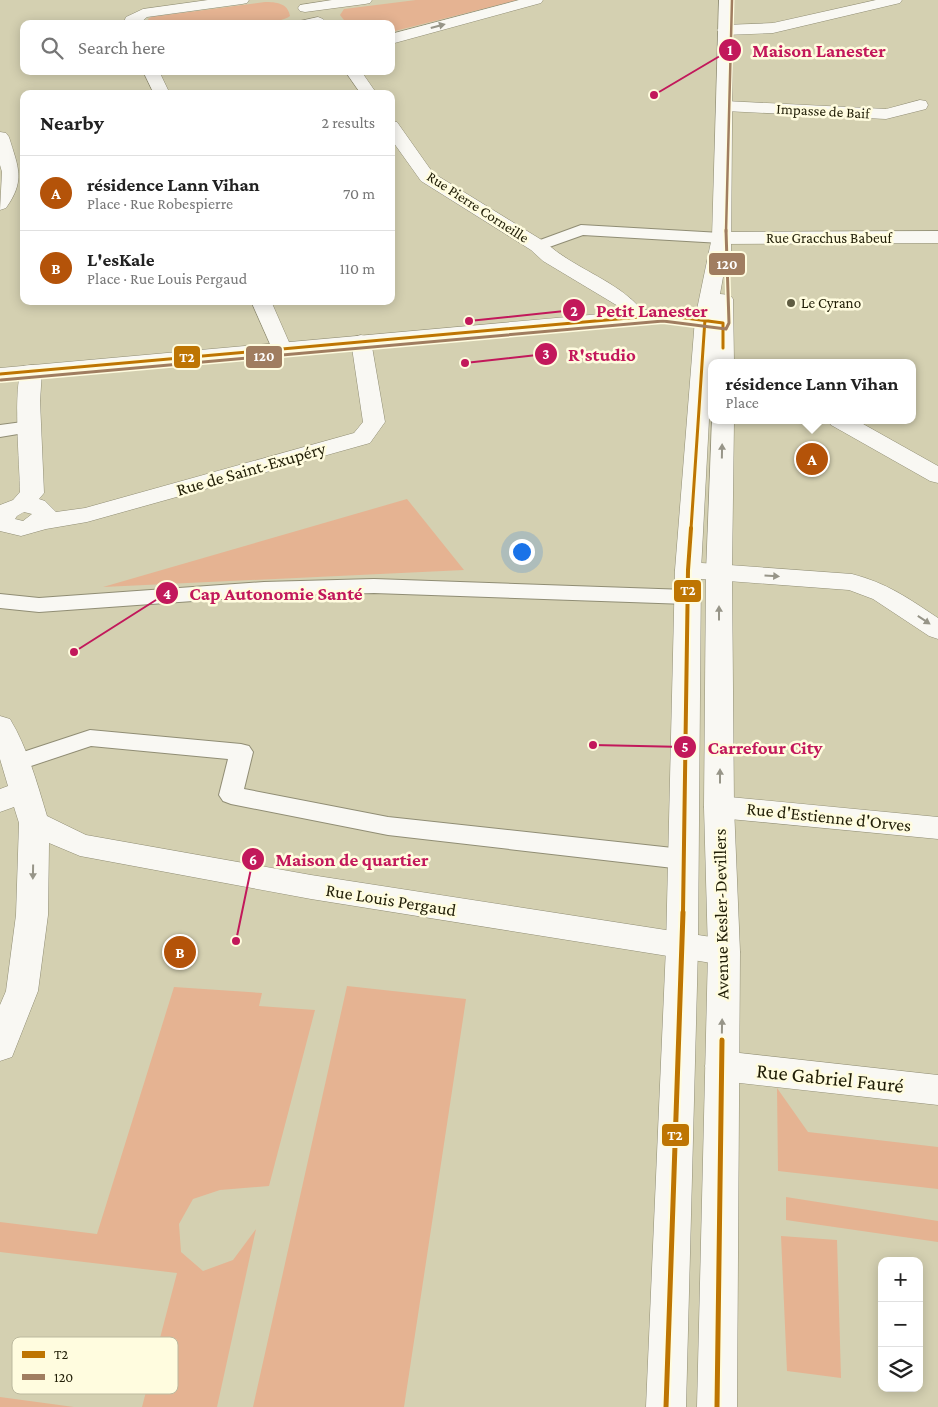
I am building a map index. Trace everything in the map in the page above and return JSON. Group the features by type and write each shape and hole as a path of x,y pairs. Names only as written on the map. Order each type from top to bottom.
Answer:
{"street":[{"path":"131,20 143,13 167,5 242,0"},
{"path":"301,4 365,0"},
{"path":"395,38 536,0"},
{"path":"710,359 721,238 726,0"},
{"path":"725,30 773,28 895,0"},
{"path":"301,4 312,20"},
{"path":"153,75 160,90"},
{"path":"356,75 366,90"},
{"name":"Impasse de Baif","path":"725,106 886,114 920,105"},
{"name":"Rue Pierre Corneille","path":"395,132 427,177 538,246 550,257 625,302 637,317"},
{"path":"0,137 10,172 11,185 0,204"},
{"name":"Rue Gracchus Babeuf","path":"721,238 938,236"},
{"path":"556,325 572,314 585,296 578,274"},
{"path":"262,305 281,349"},
{"path":"0,374 663,315 714,321"},
{"path":"714,321 722,359"},
{"name":"Rue de Saint-Exupéry","path":"8,520 26,529 40,522 87,515 362,438 374,422 361,342"},
{"path":"8,520 32,493 31,371"},
{"path":"666,1407 682,947 688,584 708,372"},
{"name":"Avenue Kesler-Devillers","path":"717,1407 724,952 719,807 719,572 723,424"},
{"path":"846,424 938,476"},
{"path":"688,584 719,572 852,582 882,593 938,630"},
{"path":"0,726 16,763 12,796 34,823 32,915 22,991 0,1047"},
{"name":"Rue d'Estienne d'Orves","path":"719,807 938,828"},
{"name":"Rue Louis Pergaud","path":"34,823 80,845 311,887 682,947 724,952"},
{"name":"Rue Gabriel Fauré","path":"722,1066 938,1090"}],"lane":[{"path":"538,246 581,230 721,238"},
{"path":"0,431 30,427"},
{"path":"0,601 39,605 264,589 374,586 688,584"},
{"path":"16,763 90,738 241,752 231,795 388,826 682,859"}],"shaded area":[{"path":"416,0 518,0 395,31 395,20 344,20 340,15 344,9"},
{"path":"265,2 284,6 287,8 290,16 281,20 148,20 151,17"},
{"path":"407,499 464,570 103,587"},
{"path":"347,986 466,999 404,1407 253,1407"},
{"path":"174,987 262,993 259,1006 315,1010 269,1186 220,1190 193,1199 179,1224 181,1252 203,1271 233,1260 256,1229 217,1407 142,1407 145,1394 178,1394 178,1337 160,1337 177,1273 0,1252 0,1222 97,1234"},
{"path":"777,1088 808,1132 938,1147 938,1189 778,1171"},
{"path":"786,1197 938,1221 938,1242 786,1220"},
{"path":"781,1236 837,1240 841,1378 787,1371"},
{"path":"0,1397 74,1407 0,1407"}],"transit line":[{"name":"120","path":"1,380 663,321 726,329 729,323 726,230 732,0"},
{"name":"T2","path":"0,374 663,315 723,323 723,348"},
{"name":"T2","path":"666,1407 682,947 688,570 705,319"},
{"name":"T2","path":"717,1407 722,1040"}],"place":[{"name":"Maison Lanester","path":"654,95"},
{"name":"Le Cyrano","path":"791,303"},
{"name":"Petit Lanester","path":"469,321"},
{"name":"R'studio","path":"465,363"},
{"name":"résidence Lann Vihan","path":"812,459"},
{"name":"Cap Autonomie Santé","path":"74,652"},
{"name":"Carrefour City","path":"593,745"},
{"name":"Maison de quartier","path":"236,941"},
{"name":"L'esKale","path":"180,952"}]}
